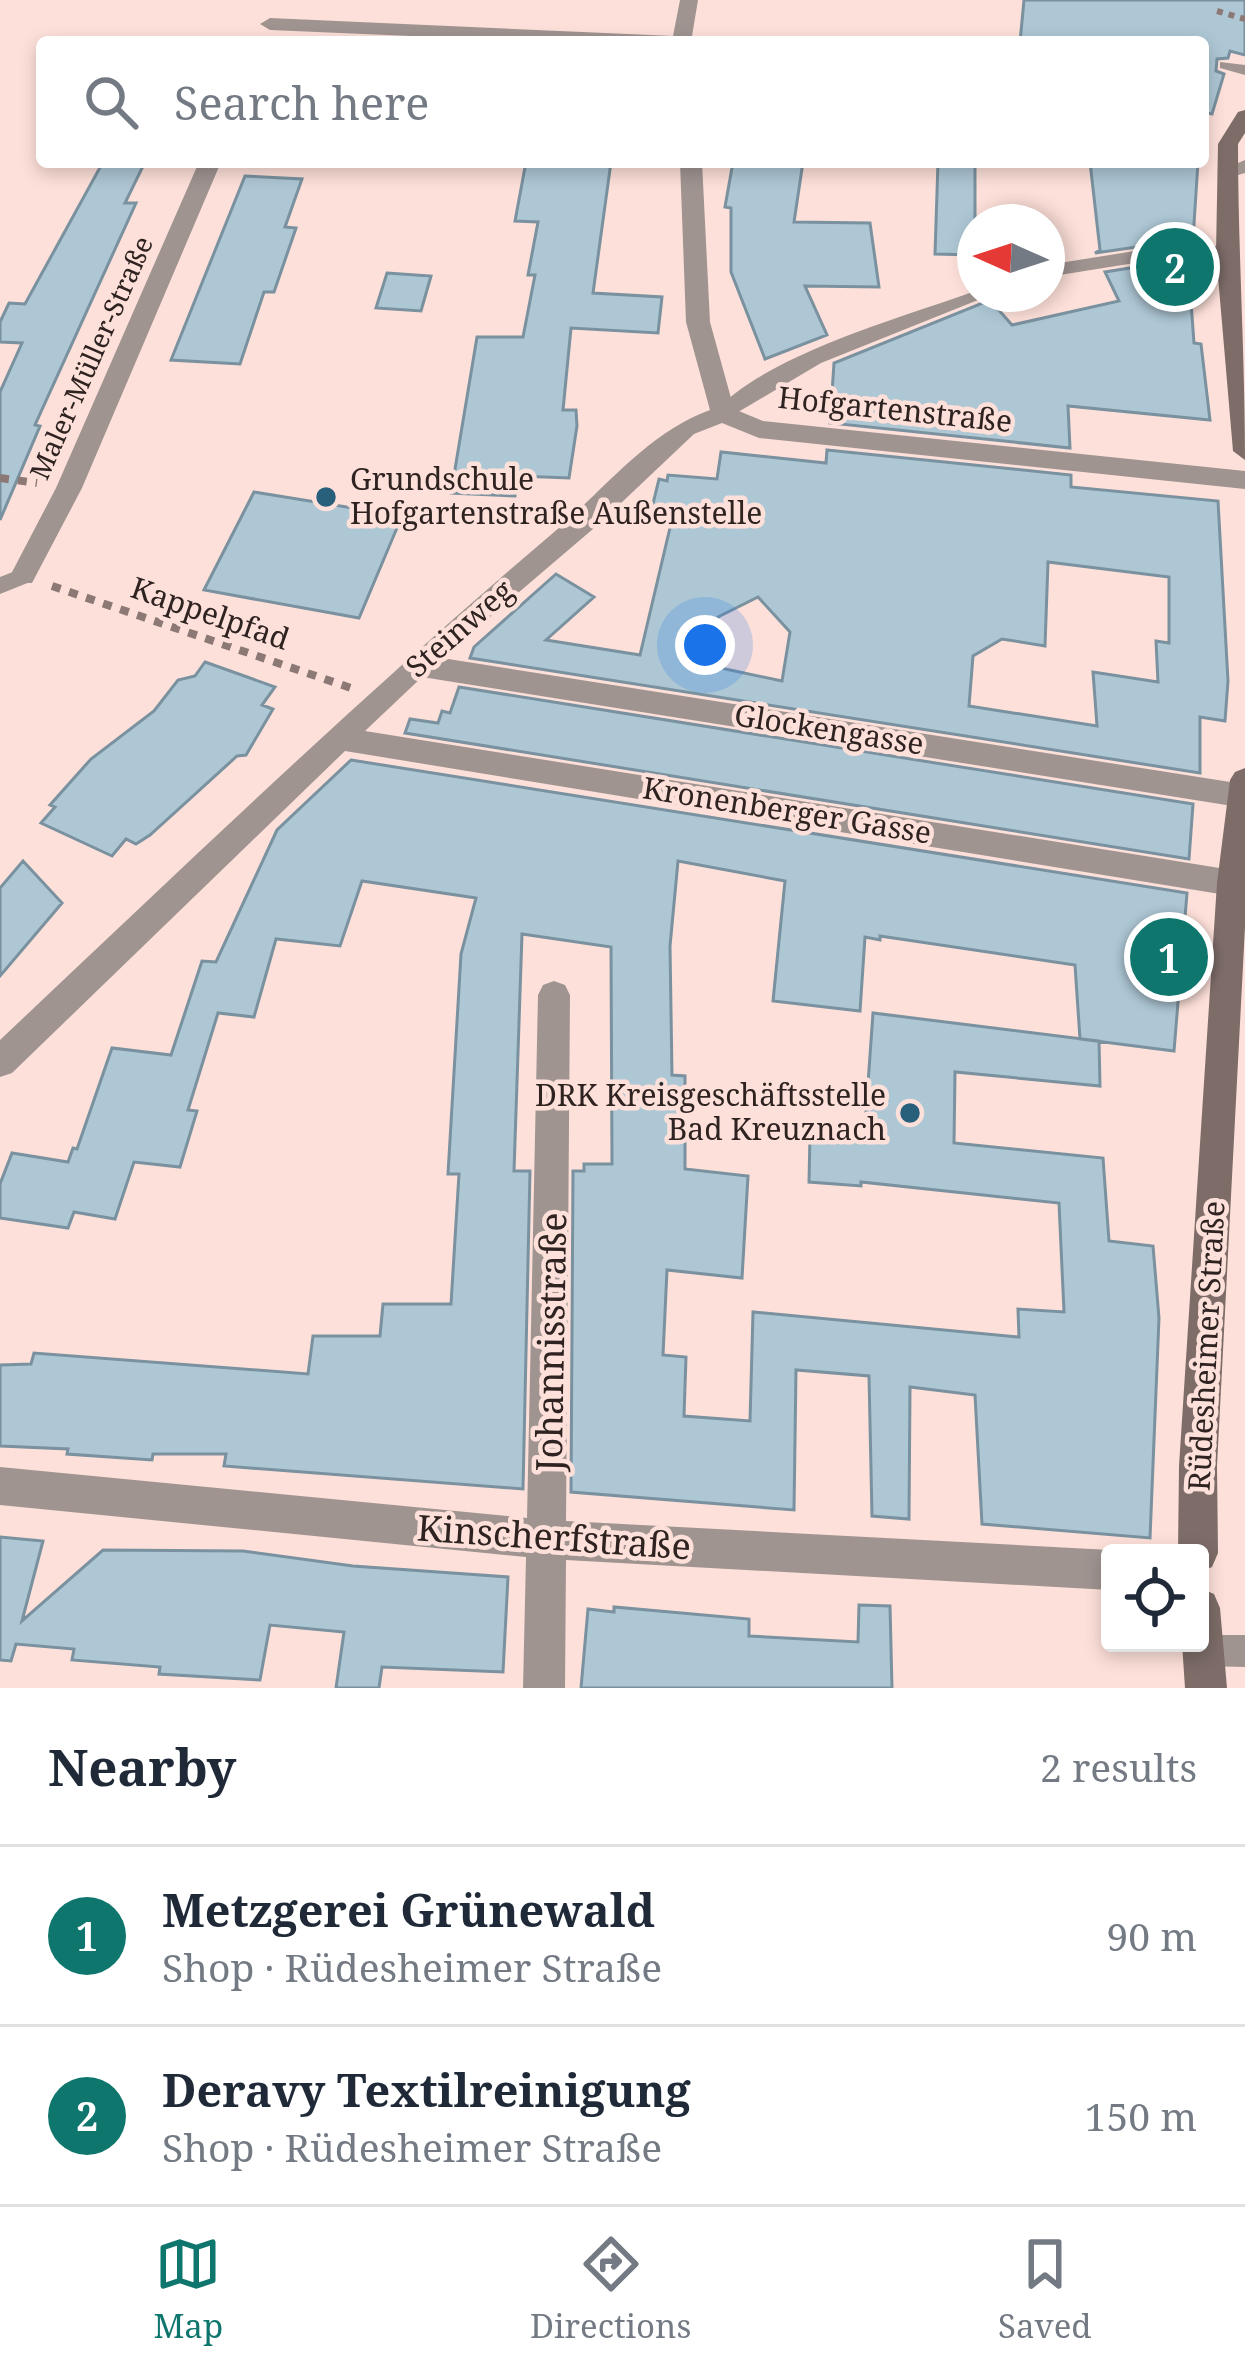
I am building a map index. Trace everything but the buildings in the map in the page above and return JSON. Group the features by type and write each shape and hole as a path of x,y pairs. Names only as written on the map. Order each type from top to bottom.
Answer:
{"street":[{"path":"280,0 266,33 404,36"},
{"path":"682,36 689,0"},
{"path":"1236,169 1228,143 1245,116"},
{"path":"1245,148 1236,169 1227,253 1245,452"},
{"name":"Maler-Müller-Straße","path":"11,581 68,488 207,168"},
{"path":"691,168 698,322 723,414"},
{"name":"Hofgartenstraße","path":"723,414 759,430 1245,480"},
{"name":"Steinweg","path":"0,1062 416,665 592,516 685,428 723,414"},
{"name":"Glockengasse","path":"416,665 1244,788"},
{"name":"Kronenberger Gasse","path":"341,740 1232,883"},
{"name":"Rüdesheimer Straße","path":"1198,1544 1198,1466 1232,883 1244,788"},
{"name":"Johannisstraße","path":"544,1688 554,995"},
{"name":"Kinscherfstraße","path":"0,1486 549,1540 1101,1570"}],"lane":[{"path":"1226,65 1245,70"},
{"path":"1065,268 1185,249 1227,253"},
{"name":"Steinweg","path":"723,414 753,389 797,368 957,304"},
{"path":"1204,1669 1245,1651"}],"path":[{"path":"1217,11 1245,19"},
{"name":"Kappelpfad","path":"11,581 382,699"}],"place":[{"name":"Deravy Textilreinigung","path":"1175,267"},
{"name":"Grundschule Hofgartenstraße Außenstelle","path":"326,497"},
{"name":"Metzgerei Grünewald","path":"1169,957"},
{"name":"DRK Kreisgeschäftsstelle Bad Kreuznach","path":"910,1113"}]}
